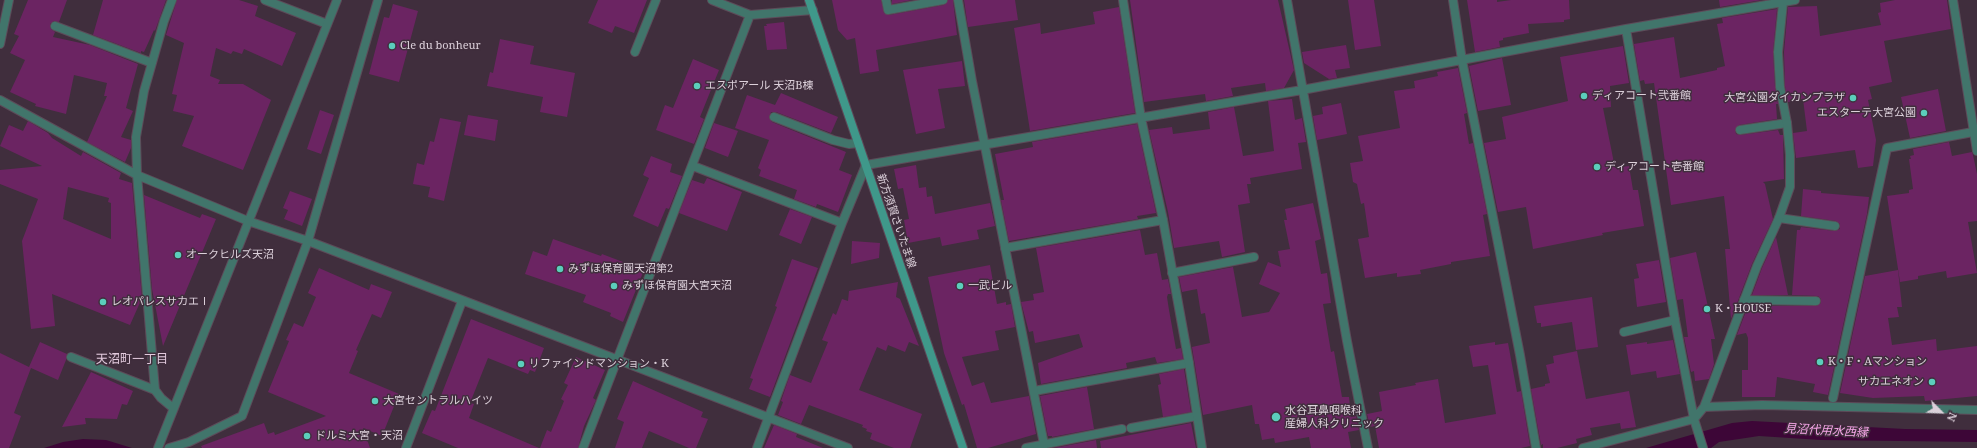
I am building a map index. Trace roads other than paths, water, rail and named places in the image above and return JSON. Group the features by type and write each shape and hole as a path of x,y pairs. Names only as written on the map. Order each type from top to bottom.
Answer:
{"main road":[{"name":"新方須賀さいたま線","path":"809,0 963,448"}],"street":[{"path":"0,44 8,0"},
{"path":"155,390 137,176 136,137 144,92 164,21 172,0"},
{"path":"265,0 327,24"},
{"path":"158,448 337,0"},
{"path":"170,448 189,442 242,416 308,241 378,0"},
{"path":"635,52 656,0"},
{"path":"712,0 750,15 813,10"},
{"path":"886,0 888,10 943,0"},
{"path":"958,0 1044,444"},
{"path":"1123,0 1141,118 1163,220 1189,363 1202,448"},
{"path":"1287,0 1302,90 1368,448"},
{"path":"1453,0 1462,60 1520,354 1536,448"},
{"path":"1953,0 1977,151"},
{"path":"757,448 842,223 866,165 1302,90 1626,28 1790,1 1778,52 1780,87 1787,123 1790,155 1790,187 1779,218 1757,266 1704,407 1694,419 1584,448"},
{"path":"583,448 616,359 693,166 750,15"},
{"path":"55,26 152,63"},
{"path":"1626,28 1675,320 1694,419 1703,448"},
{"path":"0,100 137,176 248,221 308,241 848,448"},
{"path":"774,117 832,140 848,144 858,143"},
{"path":"1740,130 1787,123"},
{"path":"1833,398 1887,148 1973,132"},
{"path":"693,166 842,223"},
{"path":"1779,218 1835,226"},
{"path":"1005,248 1163,220"},
{"path":"1172,273 1254,257"},
{"path":"1744,300 1816,300"},
{"path":"406,448 462,301"},
{"path":"1624,332 1675,320"},
{"path":"71,357 155,390 161,398 173,408"},
{"path":"1034,391 1189,363"},
{"path":"1704,407 1762,405 1977,410"},
{"path":"1131,428 1197,416"},
{"path":"1026,448 1122,429"}],"water":[{"name":"見沼代用水西縁","path":"1752,421 1905,429 1977,430 1977,442 1821,440 1759,436 1719,442 1711,448 1646,448 1732,423"},
{"path":"83,439 106,440 132,448 44,448 63,442"}],"place":[{"name":"Cle du bonheur","path":"392,46"},
{"name":"エスポアール 天沼B棟","path":"697,86"},
{"name":"ディアコート弐番館","path":"1584,96"},
{"name":"大宮公園ダイカンプラザ","path":"1853,98"},
{"name":"エスターテ大宮公園","path":"1924,113"},
{"name":"ディアコート壱番館","path":"1597,167"},
{"name":"オークヒルズ天沼","path":"178,255"},
{"name":"みずほ保育園天沼第2","path":"560,269"},
{"name":"みずほ保育園大宮天沼","path":"614,286"},
{"name":"一武ビル","path":"960,286"},
{"name":"レオパレスサカエⅠ","path":"103,302"},
{"name":"K・HOUSE","path":"1707,309"},
{"name":"K・F・Aマンション","path":"1820,362"},
{"name":"リファインドマンション・K","path":"521,364"},
{"name":"サカエネオン","path":"1932,382"},
{"name":"大宮セントラルハイツ","path":"375,401"},
{"name":"水谷耳鼻咽喉科 産婦人科クリニック","path":"1276,417"},
{"name":"ドルミ大宮・天沼","path":"307,436"}],"district":[{"name":"天沼町一丁目","path":"132,360"}]}
